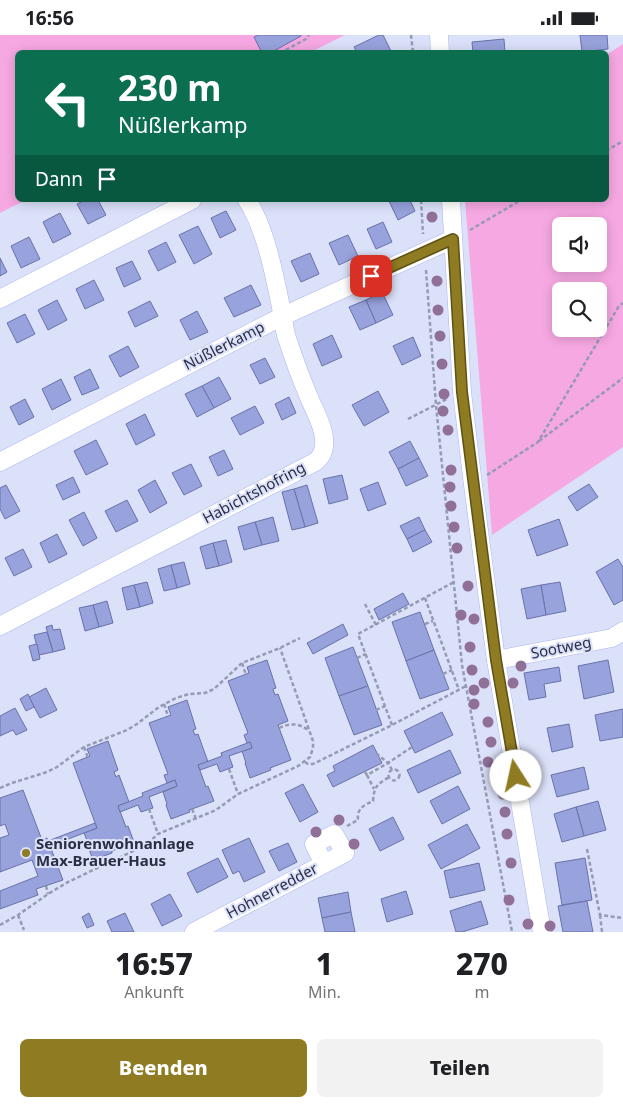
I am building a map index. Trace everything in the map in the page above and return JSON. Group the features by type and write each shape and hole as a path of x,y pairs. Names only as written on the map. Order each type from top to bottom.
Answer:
{"street":[{"path":"439,35 440,50"},
{"path":"0,299 188,202"},
{"name":"Habichtshofring","path":"0,626 318,459 324,450 324,434 286,335 275,276 255,214 248,202"},
{"path":"451,202 462,392 473,485 496,660 542,932"},
{"name":"Nüßlerkamp","path":"0,462 283,316 453,239"},
{"name":"Sootweg","path":"496,660 612,638 623,631"},
{"name":"Hohnerredder","path":"205,929 345,853 334,833"}],"path":[{"path":"286,50 306,39 309,35"},
{"path":"412,35 412,50"},
{"path":"609,149 623,141"},
{"path":"421,202 436,405 462,665 512,932"},
{"path":"453,239 518,202"},
{"path":"538,442 619,306 623,303"},
{"path":"473,485 538,442 623,378"},
{"path":"408,419 462,392"},
{"path":"392,725 358,634 454,582"},
{"path":"425,598 459,690"},
{"path":"365,605 376,625"},
{"path":"425,624 433,621"},
{"path":"0,788 57,767 84,747 127,730 164,704 176,698 189,694 209,692 242,663 300,638"},
{"path":"0,925 68,882 146,845 158,834 216,811 238,794 305,762 310,757 313,741 280,648"},
{"path":"357,657 366,654"},
{"path":"242,663 246,675"},
{"path":"443,674 452,670"},
{"path":"305,762 308,765 313,764 466,686"},
{"path":"164,704 168,716"},
{"path":"376,710 385,706"},
{"path":"279,728 294,724 306,728 310,733"},
{"path":"84,747 88,758"},
{"path":"367,775 412,747"},
{"path":"377,754 392,769 398,771 400,775 395,780 389,777"},
{"path":"229,769 238,794"},
{"path":"374,789 389,777 388,774 392,769"},
{"path":"334,833 358,820 358,814 362,806 373,801 374,789 365,771"},
{"path":"149,809 158,834"},
{"path":"192,809 196,819"},
{"path":"587,849 602,932"},
{"path":"46,886 48,893"},
{"path":"18,915 24,931"},
{"path":"600,915 623,918"}],"shaded area":[{"path":"0,35 345,35 315,50 15,50 15,202 22,202 0,213"},
{"path":"623,44 623,447 492,535 465,202 609,202 609,53"}],"building":[{"path":"259,35 301,35 275,50 260,50 254,37"},
{"path":"379,35 383,35 390,50 356,50 354,47"},
{"path":"580,35 607,35 608,49 582,50"},
{"path":"504,39 505,50 473,50 472,42"},
{"path":"81,202 99,202 106,215 88,224 77,204"},
{"path":"389,202 411,202 415,211 398,220"},
{"path":"226,211 236,230 220,238 211,218"},
{"path":"60,213 71,234 53,243 43,222"},
{"path":"383,222 392,242 376,249 367,229"},
{"path":"198,226 212,254 194,264 179,235"},
{"path":"348,235 358,256 339,265 329,243"},
{"path":"29,237 40,259 21,268 11,246"},
{"path":"166,242 176,262 158,271 148,251"},
{"path":"310,253 319,274 301,282 291,261"},
{"path":"0,258 7,272 0,276"},
{"path":"132,261 141,279 124,287 116,268"},
{"path":"94,280 104,300 85,309 76,289"},
{"path":"251,285 261,305 234,317 224,298"},
{"path":"382,292 393,315 376,323 366,300"},
{"path":"57,300 67,320 48,330 38,310"},
{"path":"366,300 376,323 360,330 349,307"},
{"path":"150,301 158,316 135,327 128,312"},
{"path":"197,311 208,332 190,340 180,320"},
{"path":"25,314 35,334 17,343 7,323"},
{"path":"332,335 342,357 322,366 313,344"},
{"path":"413,337 421,356 402,365 393,346"},
{"path":"128,346 139,367 120,377 109,356"},
{"path":"265,358 275,377 260,384 250,365"},
{"path":"90,369 99,388 82,395 74,377"},
{"path":"219,377 231,399 214,408 202,386"},
{"path":"61,379 71,400 52,410 42,389"},
{"path":"202,386 214,408 197,417 185,394"},
{"path":"378,391 389,412 364,426 352,405"},
{"path":"289,397 296,413 282,420 275,404"},
{"path":"25,399 34,417 19,425 10,407"},
{"path":"255,406 264,423 240,435 231,418"},
{"path":"145,414 155,435 136,445 126,424"},
{"path":"96,440 108,464 86,475 74,451"},
{"path":"410,441 419,458 398,469 389,452"},
{"path":"224,450 233,469 218,476 209,457"},
{"path":"419,458 428,476 406,486 398,469"},
{"path":"191,464 202,486 184,495 172,473"},
{"path":"342,475 348,499 329,504 323,479"},
{"path":"73,477 80,492 63,500 56,485"},
{"path":"155,480 167,503 150,513 138,490"},
{"path":"378,482 386,504 368,511 360,489"},
{"path":"589,484 598,497 577,511 568,497"},
{"path":"6,485 20,511 5,519 0,509 0,488"},
{"path":"307,485 318,523 305,527 294,489"},
{"path":"294,489 305,527 292,530 282,492"},
{"path":"127,500 138,521 116,532 105,511"},
{"path":"84,512 97,538 83,546 69,520"},
{"path":"273,517 279,541 262,545 255,522"},
{"path":"419,517 425,530 407,539 400,526"},
{"path":"559,519 568,545 537,556 528,530"},
{"path":"255,522 262,545 244,550 238,527"},
{"path":"425,530 432,542 413,552 407,539"},
{"path":"57,534 67,554 49,563 40,543"},
{"path":"226,540 232,562 219,566 213,543"},
{"path":"213,543 219,566 206,569 200,547"},
{"path":"23,549 32,567 14,576 5,558"},
{"path":"618,559 623,567 623,600 614,605 596,572"},
{"path":"184,562 190,584 177,588 171,565"},
{"path":"171,565 177,588 164,591 158,569"},
{"path":"147,582 153,603 140,607 134,585"},
{"path":"560,582 566,611 546,615 541,585"},
{"path":"134,585 140,607 127,610 122,588"},
{"path":"541,585 546,615 527,619 521,589"},
{"path":"403,593 409,604 379,620 374,609"},
{"path":"107,601 113,623 99,627 93,605"},
{"path":"93,605 99,627 85,631 79,608"},
{"path":"420,612 434,650 406,661 392,622"},
{"path":"343,624 348,635 313,654 307,643"},
{"path":"52,625 53,630 60,629 65,649 53,652 46,627"},
{"path":"47,632 53,652 39,655 34,635"},
{"path":"37,644 40,659 33,661 29,646"},
{"path":"353,647 368,686 339,696 325,658"},
{"path":"434,650 449,689 420,699 406,661"},
{"path":"267,660 276,688 273,689 275,695 278,694 288,721 278,725 291,760 250,778 242,751 252,748 250,742 247,743 244,735 248,733 228,681 249,673 247,667"},
{"path":"608,660 614,692 584,699 578,666"},
{"path":"559,667 561,681 544,684 546,697 529,700 524,673"},
{"path":"368,686 382,725 354,735 339,696"},
{"path":"46,688 57,710 40,718 29,697"},
{"path":"28,694 34,707 26,711 20,699"},
{"path":"187,700 196,729 193,730 195,735 198,734 208,762 198,765 206,787 208,786 214,801 171,819 163,792 177,786 175,780 167,783 164,775 168,774 149,723 171,715 168,707"},
{"path":"15,708 27,730 16,735 13,730 0,736 0,716"},
{"path":"623,709 623,737 600,741 595,715"},
{"path":"442,712 453,735 415,753 404,731"},
{"path":"569,724 573,747 552,752 547,728"},
{"path":"108,741 118,770 114,772 116,777 119,775 129,802 118,806 134,842 93,860 84,833 97,828 73,763 90,756 87,749"},
{"path":"250,742 252,748 229,756 233,767 220,772 217,764 200,770 198,765 222,756 221,753"},
{"path":"373,745 382,763 333,787 327,775 335,771 333,766"},
{"path":"450,750 461,773 418,793 407,770"},
{"path":"584,767 589,789 557,797 551,775"},
{"path":"175,780 177,786 149,797 153,808 141,812 138,805 120,812 118,806 143,796 142,793"},
{"path":"303,784 318,812 300,822 285,793"},
{"path":"458,786 470,809 442,824 430,801"},
{"name":"Seniorenwohnanlage Max-Brauer-Haus","path":"23,790 42,840 47,838 63,880 36,889 38,895 0,909 0,891 38,876 32,860 0,872 0,838 9,835 5,824 0,826 0,798"},
{"path":"598,801 606,830 584,836 576,807"},
{"path":"576,807 584,836 562,842 554,814"},
{"path":"393,817 404,839 380,851 369,829"},
{"path":"95,823 97,828 50,846 48,841"},
{"path":"467,824 480,848 441,869 428,845"},
{"path":"249,838 265,872 244,882 239,871 233,874 222,850"},
{"path":"288,843 297,862 279,871 269,851"},
{"path":"218,858 228,877 197,893 187,873"},
{"path":"585,858 592,900 562,905 555,863"},
{"path":"479,863 485,890 450,898 444,871"},
{"path":"406,891 413,914 387,922 381,899"},
{"path":"348,892 351,912 322,918 318,898"},
{"path":"170,894 182,916 162,926 151,904"},
{"path":"481,901 488,924 456,932 450,911"},
{"path":"587,901 593,932 563,932 558,906"},
{"path":"351,912 355,932 325,932 322,918"},
{"path":"89,913 94,925 87,928 82,917"},
{"path":"125,913 134,932 112,932 107,921"}],"place":[{"name":"Seniorenwohnanlage Max-Brauer-Haus","path":"26,853"}],"route":[{"path":"371,276 453,239 462,392 496,660 516,776"}]}
